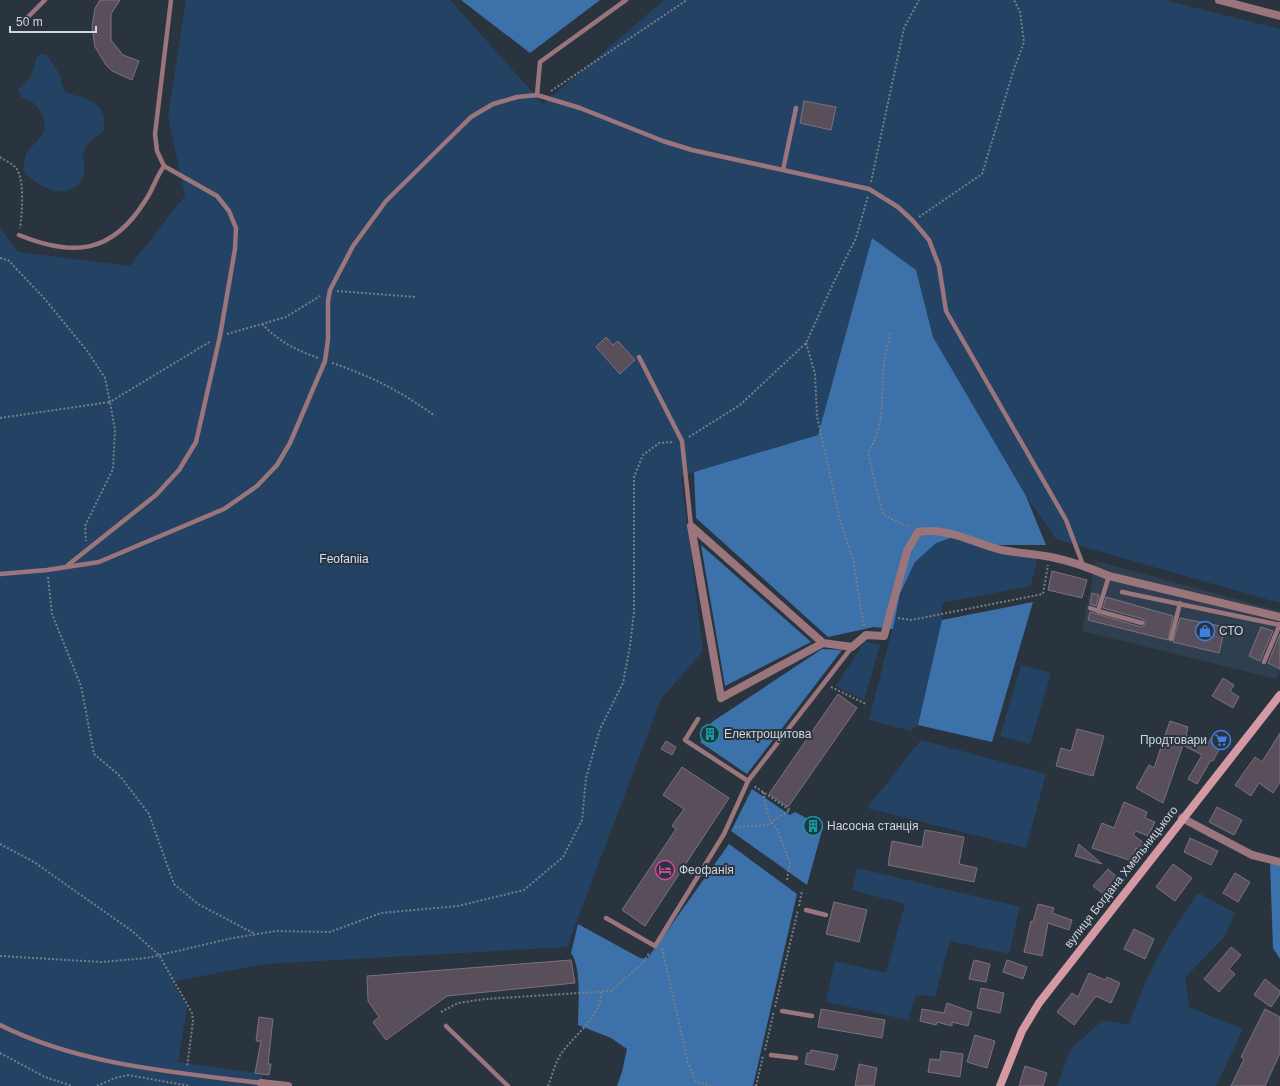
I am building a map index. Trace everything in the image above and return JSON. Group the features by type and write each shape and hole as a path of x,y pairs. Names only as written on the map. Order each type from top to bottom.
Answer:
{"street":[{"path":"1219,0 1280,16"},
{"path":"691,526 720,698 824,643"},
{"path":"691,526 824,643 852,647 866,635 884,636 907,551 918,532 927,530 958,534 1001,550 1050,557 1083,565 1109,576 1280,617"},
{"name":"вулиця Богдана Хмельницького","path":"1000,1086 1022,1031 1039,1003 1182,818 1280,695"},
{"path":"1182,818 1252,855 1280,862"},
{"path":"261,1083 288,1086"}],"lane":[{"path":"20,25 46,0"},
{"path":"66,567 87,552 156,495 179,470 196,442 220,336 235,249 236,228 229,211 217,196 164,166 157,151 155,134 172,0"},
{"path":"537,95 540,62 626,0"},
{"path":"0,574 47,570 99,562 224,509 257,486 277,465 290,442 325,360 328,339 328,300 330,290 353,246 386,201 471,117 493,104 517,97 537,95 580,108 663,141 692,150 869,189 898,207 913,221 929,240 939,266 946,311 1066,520 1083,565"},
{"path":"783,170 796,108"},
{"path":"19,235 43,245 60,248 79,248 101,243 119,234 145,201 157,176 164,166"},
{"path":"639,357 682,441 691,526"},
{"path":"1098,611 1109,576"},
{"path":"1122,592 1280,624 1264,662"},
{"path":"1171,640 1180,603"},
{"path":"1090,608 1142,622"},
{"path":"606,918 655,946 727,827 748,781 852,647"},
{"path":"698,719 685,740 748,781"},
{"path":"806,910 826,915"},
{"path":"782,1011 812,1016"},
{"path":"0,1025 25,1038 53,1048 151,1070 261,1083"},
{"path":"446,1026 508,1086"},
{"path":"771,1055 796,1058"}],"path":[{"path":"544,96 686,0"},
{"path":"0,956 101,962 147,958 233,938 276,931 330,932 381,913 458,906 524,890 563,857 582,820 586,778 600,729 623,683 630,646 634,612 634,477 644,455 658,443 682,441 702,430 740,405 806,343 856,238 869,189 904,28 919,0"},
{"path":"913,221 982,174 1013,72 1024,42 1020,12 1014,0"},
{"path":"0,157 15,166 19,172 22,206 19,235"},
{"path":"0,258 8,260 44,298 88,352 105,378 115,430 113,469 85,526 87,552"},
{"path":"0,418 110,402 220,336 286,317 330,290 416,297"},
{"path":"262,324 276,338 290,347 362,373 408,397 435,416"},
{"path":"890,333 884,362 883,399 880,424 876,440 868,453 883,515 918,532"},
{"path":"806,343 815,374 817,416 841,524 852,559 866,635"},
{"path":"889,616 911,620 1043,594 1047,567"},
{"path":"47,570 52,614 81,686 94,754 120,776 149,814 174,884 198,904 256,934"},
{"path":"823,683 866,704"},
{"path":"727,827 768,825 773,822 779,818 790,810 763,792 769,819 773,824 777,829 790,863 787,880"},
{"path":"0,844 34,862 132,931 159,955 192,1012 193,1022 187,1074"},
{"path":"756,1086 802,891"},
{"path":"662,944 688,1063 696,1081 711,1086"},
{"path":"441,1012 458,1003 485,999 601,992 610,990 642,964 655,946"},
{"path":"548,1086 560,1056 599,1006 602,999 601,992"},
{"path":"0,1053 44,1077 72,1086"},
{"path":"98,1086 115,1078 128,1075 190,1086"}],"shaded area":[{"path":"461,0 600,0 530,53"},
{"path":"872,238 916,270 933,337 1026,496 1046,545 988,545 959,535 936,543 915,562 900,594 893,629 874,627 828,637 696,518 694,472 818,435"},
{"path":"701,545 811,642 725,686"},
{"path":"1096,561 1280,611 1280,670 1276,679 1082,631"},
{"path":"1033,602 992,742 918,725 942,620"},
{"path":"822,649 842,650 747,774 700,742 712,722"},
{"path":"752,789 790,815 795,812 823,827 807,885 731,831"},
{"path":"729,844 797,894 753,1086 617,1086 627,1049 611,1038 578,1025 578,977 577,968 571,953 578,924 640,958 647,959"},
{"path":"1270,863 1280,865 1280,959 1273,948"}],"green space":[{"name":"Feofaniia","path":"186,0 450,0 543,104 664,0 1164,0 1280,29 1280,603 1056,539 1026,496 933,337 916,270 872,238 818,435 681,476 703,651 661,699 567,947 264,964 172,982 187,1007 178,1062 263,1074 261,1086 0,1086 0,228 18,252 130,266 185,196 168,116"},
{"path":"40,54 46,54 54,65 66,92 95,103 102,111 104,117 104,130 90,142 84,150 83,179 77,186 66,191 46,188 33,180 23,171 26,154 40,138 45,127 40,110 31,101 21,97 18,89 31,76 36,58"},
{"path":"958,535 1037,558 1031,586 942,603 942,620 918,725 911,731 869,720 901,594 915,562 935,543"},
{"path":"865,641 880,645 864,700 836,686"},
{"path":"1021,665 1051,673 1030,744 1000,736"},
{"path":"921,740 1046,774 1026,848 867,808"},
{"path":"857,868 1020,907 1009,954 950,941 935,996 916,995 908,1020 826,1002 835,961 886,973 905,904 852,890"},
{"path":"1198,893 1235,913 1224,937 1185,978 1189,1007 1243,1029 1216,1086 1057,1086 1071,1049 1103,1020 1129,1025 1142,990 1158,956 1187,908"}],"building":[{"path":"100,0 120,0 111,14 111,40 123,55 139,61 132,80 112,71 106,65 95,47 92,27 95,8"},
{"path":"804,101 836,107 831,130 800,123"},
{"path":"606,337 613,345 618,341 635,360 620,374 596,347"},
{"path":"1052,571 1087,580 1082,598 1048,590"},
{"path":"1092,593 1099,595 1096,606 1090,604"},
{"path":"1106,597 1173,616 1168,640 1088,620 1090,612 1141,627 1145,625 1143,619 1103,608"},
{"path":"1180,618 1225,627 1219,653 1173,642"},
{"path":"1261,627 1273,631 1260,661 1249,656"},
{"path":"1280,634 1280,669 1268,663"},
{"path":"1223,678 1234,685 1230,691 1239,697 1233,708 1212,696"},
{"path":"838,694 857,708 788,807 769,794"},
{"path":"1170,721 1188,727 1186,735 1206,746 1215,732 1225,738 1213,761 1211,760 1197,784 1188,779 1202,755 1183,745 1163,803 1136,788 1149,765 1154,768"},
{"name":"Електрощитова","path":"709,727 718,732 711,742 703,736"},
{"path":"1077,729 1104,736 1093,776 1056,766 1061,748 1071,751"},
{"path":"1280,733 1280,782 1273,793 1259,783 1251,796 1235,785 1255,757 1262,762"},
{"path":"666,741 676,747 672,755 661,749"},
{"name":"Феофанія","path":"682,767 729,798 645,926 622,910 676,829 672,826 684,809 663,795"},
{"path":"1124,802 1147,812 1145,818 1155,822 1148,836 1136,831 1133,835 1144,843 1140,850 1136,848 1132,861 1092,848 1102,823 1114,828"},
{"path":"1217,807 1242,820 1234,835 1209,822"},
{"path":"925,830 964,837 959,864 977,868 974,882 888,865 892,841 922,847"},
{"path":"1190,838 1218,851 1211,865 1184,852"},
{"path":"1079,844 1102,864 1075,856"},
{"path":"1173,864 1192,878 1175,901 1156,887"},
{"path":"1108,869 1118,878 1103,894 1093,886"},
{"path":"1235,873 1250,882 1238,902 1223,893"},
{"path":"834,902 867,910 859,942 826,934"},
{"path":"1038,904 1054,908 1052,913 1072,920 1069,930 1048,923 1042,956 1024,952 1031,921 1033,922"},
{"path":"1134,929 1154,939 1145,959 1124,949"},
{"path":"1231,947 1241,955 1229,969 1235,974 1219,992 1204,979"},
{"path":"571,960 575,983 447,996 386,1040 373,1022 379,1017 368,1001 367,976"},
{"path":"974,960 990,964 986,982 969,979"},
{"path":"1007,960 1027,967 1023,979 1003,972"},
{"path":"1089,973 1105,980 1107,977 1120,983 1111,1003 1096,996 1074,1025 1057,1012 1072,993 1078,997"},
{"path":"1265,979 1280,991 1280,994 1271,1007 1254,995"},
{"path":"981,988 1004,993 1000,1013 977,1008"},
{"path":"947,1003 972,1012 968,1026 952,1022 952,1026 937,1022 936,1025 920,1021 922,1009 944,1013"},
{"path":"821,1009 885,1020 882,1038 818,1027"},
{"path":"1265,1009 1280,1017 1280,1053 1265,1086 1231,1086 1244,1059 1241,1057"},
{"path":"259,1017 273,1019 268,1064 271,1064 269,1075 255,1073 261,1041 256,1041"},
{"path":"975,1035 995,1041 987,1068 967,1062"},
{"path":"811,1050 838,1055 834,1070 805,1064 807,1053 810,1053"},
{"path":"941,1051 963,1054 960,1077 928,1072 930,1059 940,1060"},
{"path":"859,1064 877,1068 874,1086 855,1086"},
{"path":"1025,1066 1047,1073 1043,1086 1019,1086"}],"place":[{"name":"СТО","path":"1205,631"},
{"name":"Електрощитова","path":"710,734"},
{"name":"Продтовари","path":"1221,740"},
{"name":"Насосна станція","path":"813,826"},
{"name":"Феофанія","path":"665,870"}]}
